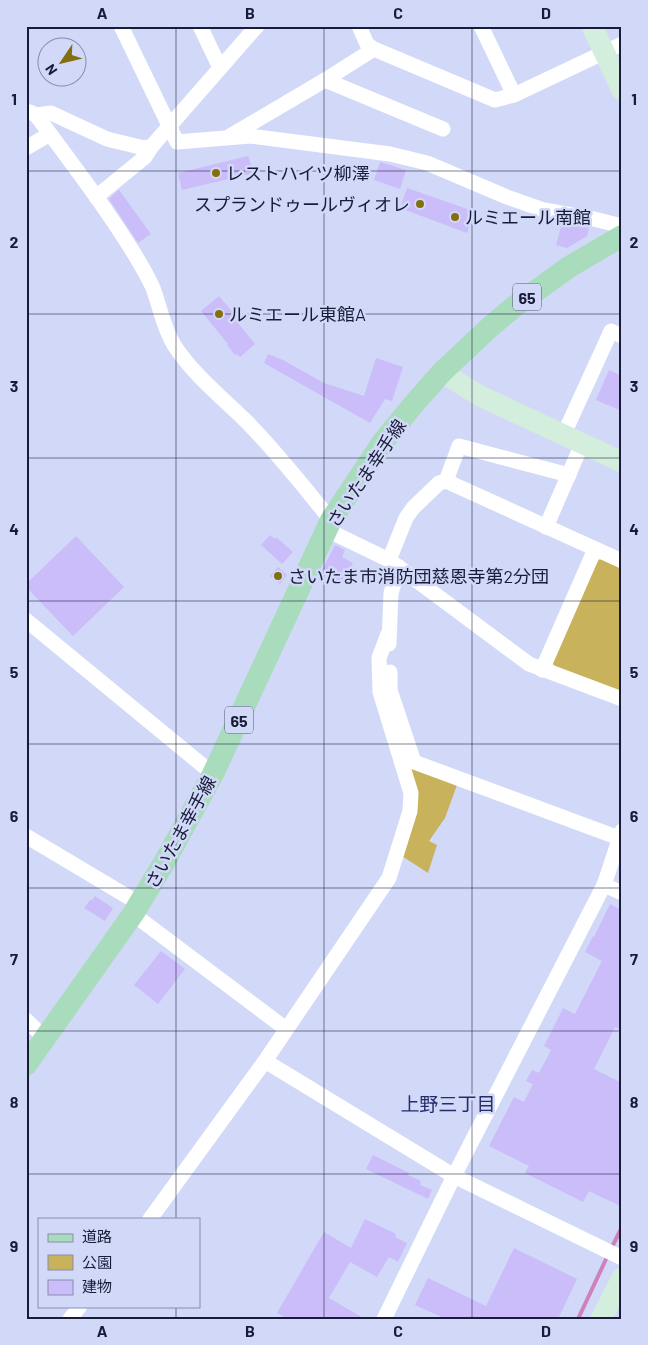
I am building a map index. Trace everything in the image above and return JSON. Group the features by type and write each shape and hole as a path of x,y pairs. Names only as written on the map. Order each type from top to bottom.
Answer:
{"main road":[{"name":"さいたま幸手線","path":"26,1065 136,909 190,818 329,525 382,443 442,372 478,337 515,306 569,267 622,236"}],"street":[{"path":"121,26 177,142 250,136 390,154 427,162 507,197 544,210 622,226"},
{"path":"200,26 220,68"},
{"path":"96,197 145,157 152,146 257,26"},
{"path":"359,26 367,44 374,49 495,100 514,96 613,48"},
{"path":"481,26 514,96"},
{"path":"592,26 613,48 622,90"},
{"path":"228,137 374,49"},
{"path":"325,80 443,129"},
{"path":"31,113 51,113 107,139 144,148 152,146"},
{"path":"31,113 50,134 135,255 152,287 166,328 184,359 274,451 329,525 394,563 529,664 622,700"},
{"path":"26,148 50,134"},
{"path":"546,527 569,475 573,440 612,331 622,336"},
{"path":"442,372 478,395 622,462"},
{"path":"446,481 459,446 569,475"},
{"path":"384,1319 454,1176 604,886 621,835 414,762 390,690 388,634 394,563 406,518 413,508 439,483 446,481 622,561"},
{"path":"542,670 595,549"},
{"path":"26,620 212,774"},
{"path":"151,1218 265,1060 388,878 410,811 411,793 380,692 379,658 388,634"},
{"path":"26,836 136,909 286,1029"},
{"path":"604,886 622,893"},
{"path":"26,1020 45,1038"},
{"path":"265,1060 454,1176 622,1258"},
{"path":"600,1319 622,1278"},
{"path":"70,1319 78,1308"}],"green space":[{"path":"601,559 622,568 622,692 557,669 552,662 595,562"},
{"path":"409,764 457,785 445,818 429,841 437,845 428,873 402,856"}],"building":[{"name":"レストハイツ柳澤","path":"248,156 254,173 182,190 178,173"},
{"path":"380,162 406,170 400,189 374,180"},
{"path":"407,188 474,212 467,233 400,208"},
{"path":"119,190 151,234 138,243 109,199"},
{"path":"562,223 589,228 587,236 567,248 556,245"},
{"path":"219,296 240,321 238,323 255,344 240,357 237,354 235,355 201,311"},
{"path":"268,354 283,360 324,383 364,396 376,358 403,367 392,401 385,399 370,423 264,363"},
{"path":"609,370 622,376 622,411 596,400"},
{"path":"270,535 275,539 276,537 293,552 282,564 261,545"},
{"path":"76,536 124,587 73,636 26,587 26,584"},
{"path":"335,545 345,550 342,557 353,563 342,583 321,572"},
{"path":"278,567 287,575 280,584 270,576"},
{"path":"95,896 113,908 105,921 84,908"},
{"path":"610,904 622,910 622,1030 615,1027 594,1069 622,1083 622,1207 589,1191 583,1202 525,1173 529,1166 489,1146 514,1097 524,1102 533,1084 526,1081 532,1070 539,1073 551,1050 544,1046 563,1008 575,1014 602,961 585,952"},
{"path":"161,951 185,969 158,1004 134,985"},
{"path":"373,1155 421,1181 420,1185 432,1190 428,1199 366,1169"},
{"path":"365,1219 396,1234 395,1237 407,1243 398,1262 389,1257 377,1277 350,1262 329,1298 365,1319 287,1319 277,1313 324,1232 351,1248"},
{"path":"514,1248 577,1279 558,1319 446,1319 415,1305 428,1278 486,1306"}],"waterway":[{"path":"611,1249 622,1227"},
{"path":"578,1319 608,1255"}],"place":[{"name":"レストハイツ柳澤","path":"216,173"},
{"name":"スプランドゥールヴィオレ","path":"420,204"},
{"name":"ルミエール南館","path":"455,217"},
{"name":"ルミエール東館A","path":"219,314"},
{"name":"さいたま市消防団慈恩寺第2分団","path":"278,576"}],"district":[{"name":"上野三丁目","path":"448,1103"}]}
